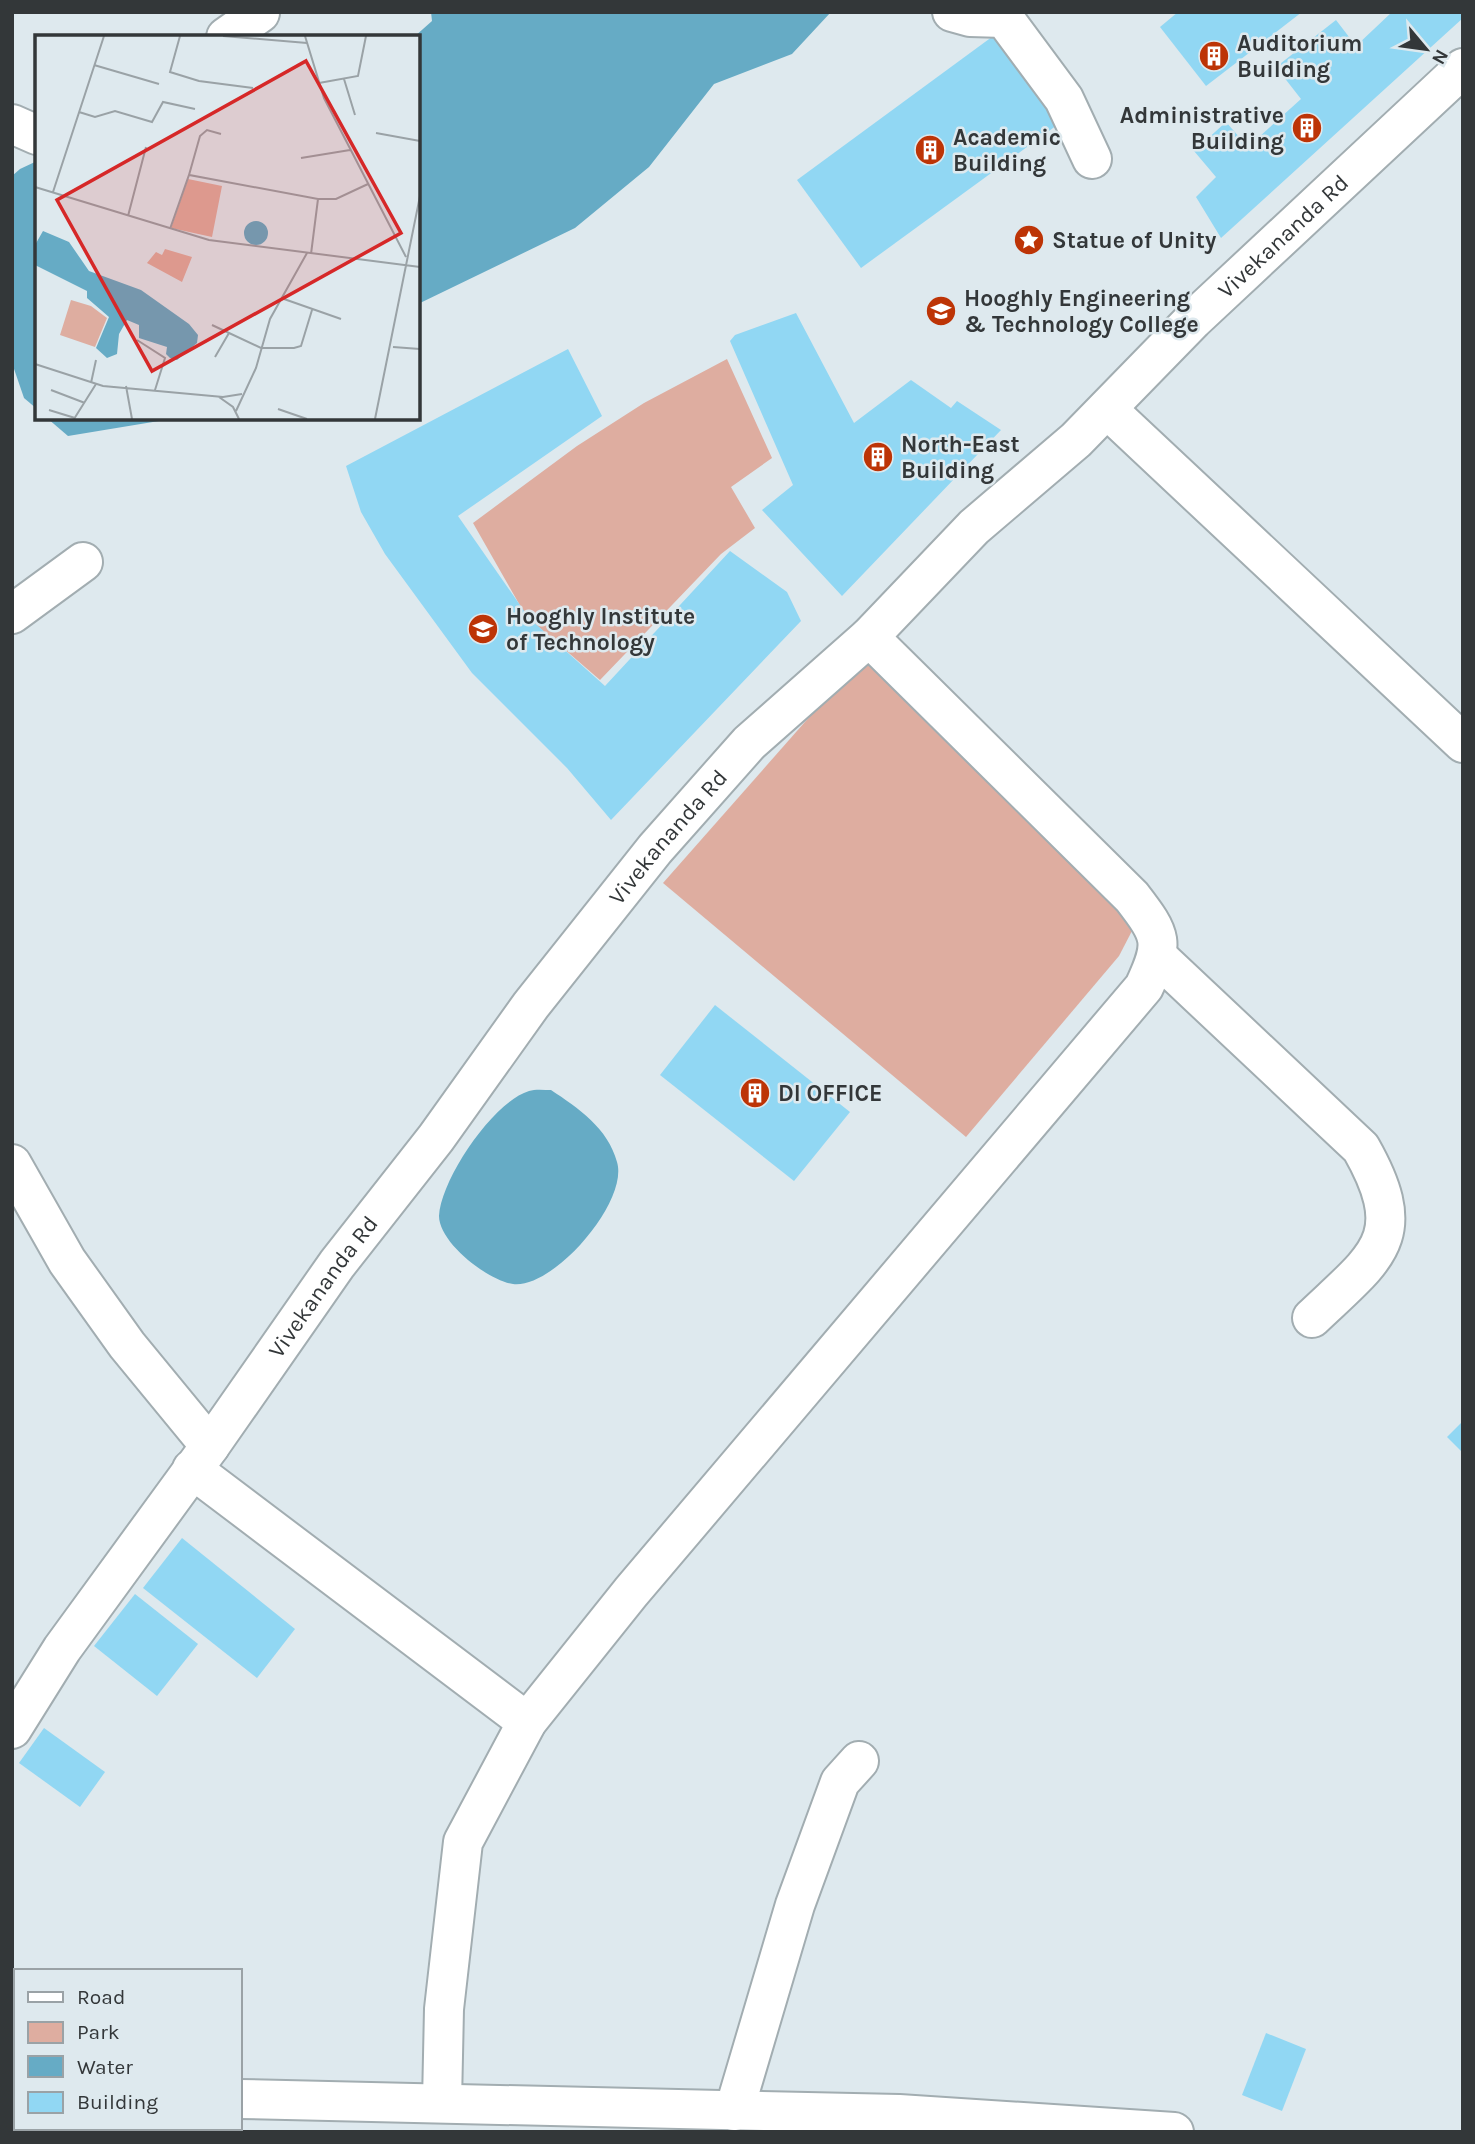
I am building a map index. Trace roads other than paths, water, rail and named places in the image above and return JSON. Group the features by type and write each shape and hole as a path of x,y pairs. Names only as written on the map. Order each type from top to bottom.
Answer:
{"street":[{"path":"952,12 970,17 1004,18 1064,99 1092,159"},
{"path":"229,35 260,13"},
{"name":"Vivekananda Rd","path":"12,1729 62,1649 337,1264 436,1138 531,1005 655,849 749,743 869,637 974,527 1076,440 1193,320 1463,68"},
{"path":"12,124 35,134"},
{"path":"1107,409 1463,743"},
{"path":"12,614 83,562"},
{"path":"442,2102 444,2009 463,1842 527,1722 640,1582 1144,987 1158,957 1156,929 1132,897 869,637"},
{"path":"1158,957 1361,1147 1375,1172 1387,1221 1384,1240 1373,1261 1312,1318"},
{"path":"12,1164 66,1261 127,1345 201,1458 527,1722"},
{"path":"734,2112 799,1892 840,1782 859,1760"},
{"path":"242,2099 900,2114 1174,2132"}],"water":[{"path":"431,12 831,12 792,54 714,84 649,167 575,228 420,303 420,35 416,35 432,21"},
{"path":"35,162 35,407 24,398 12,363 12,176"},
{"path":"49,420 165,420 68,436"},
{"path":"551,1090 591,1120 607,1139 617,1162 618,1179 612,1198 600,1219 585,1240 567,1258 548,1273 530,1282 513,1284 491,1276 456,1249 441,1227 439,1216 442,1200 471,1144 500,1110 529,1091"}],"place":[{"name":"Auditorium Building","path":"1214,56"},
{"name":"Administrative Building","path":"1307,128"},
{"name":"Academic Building","path":"930,150"},
{"name":"Statue of Unity","path":"1029,240"},
{"name":"Hooghly Engineering & Technology College","path":"941,311"},
{"name":"North-East Building","path":"878,457"},
{"name":"Hooghly Institute of Technology","path":"483,629"},
{"name":"DI OFFICE","path":"755,1093"}]}
